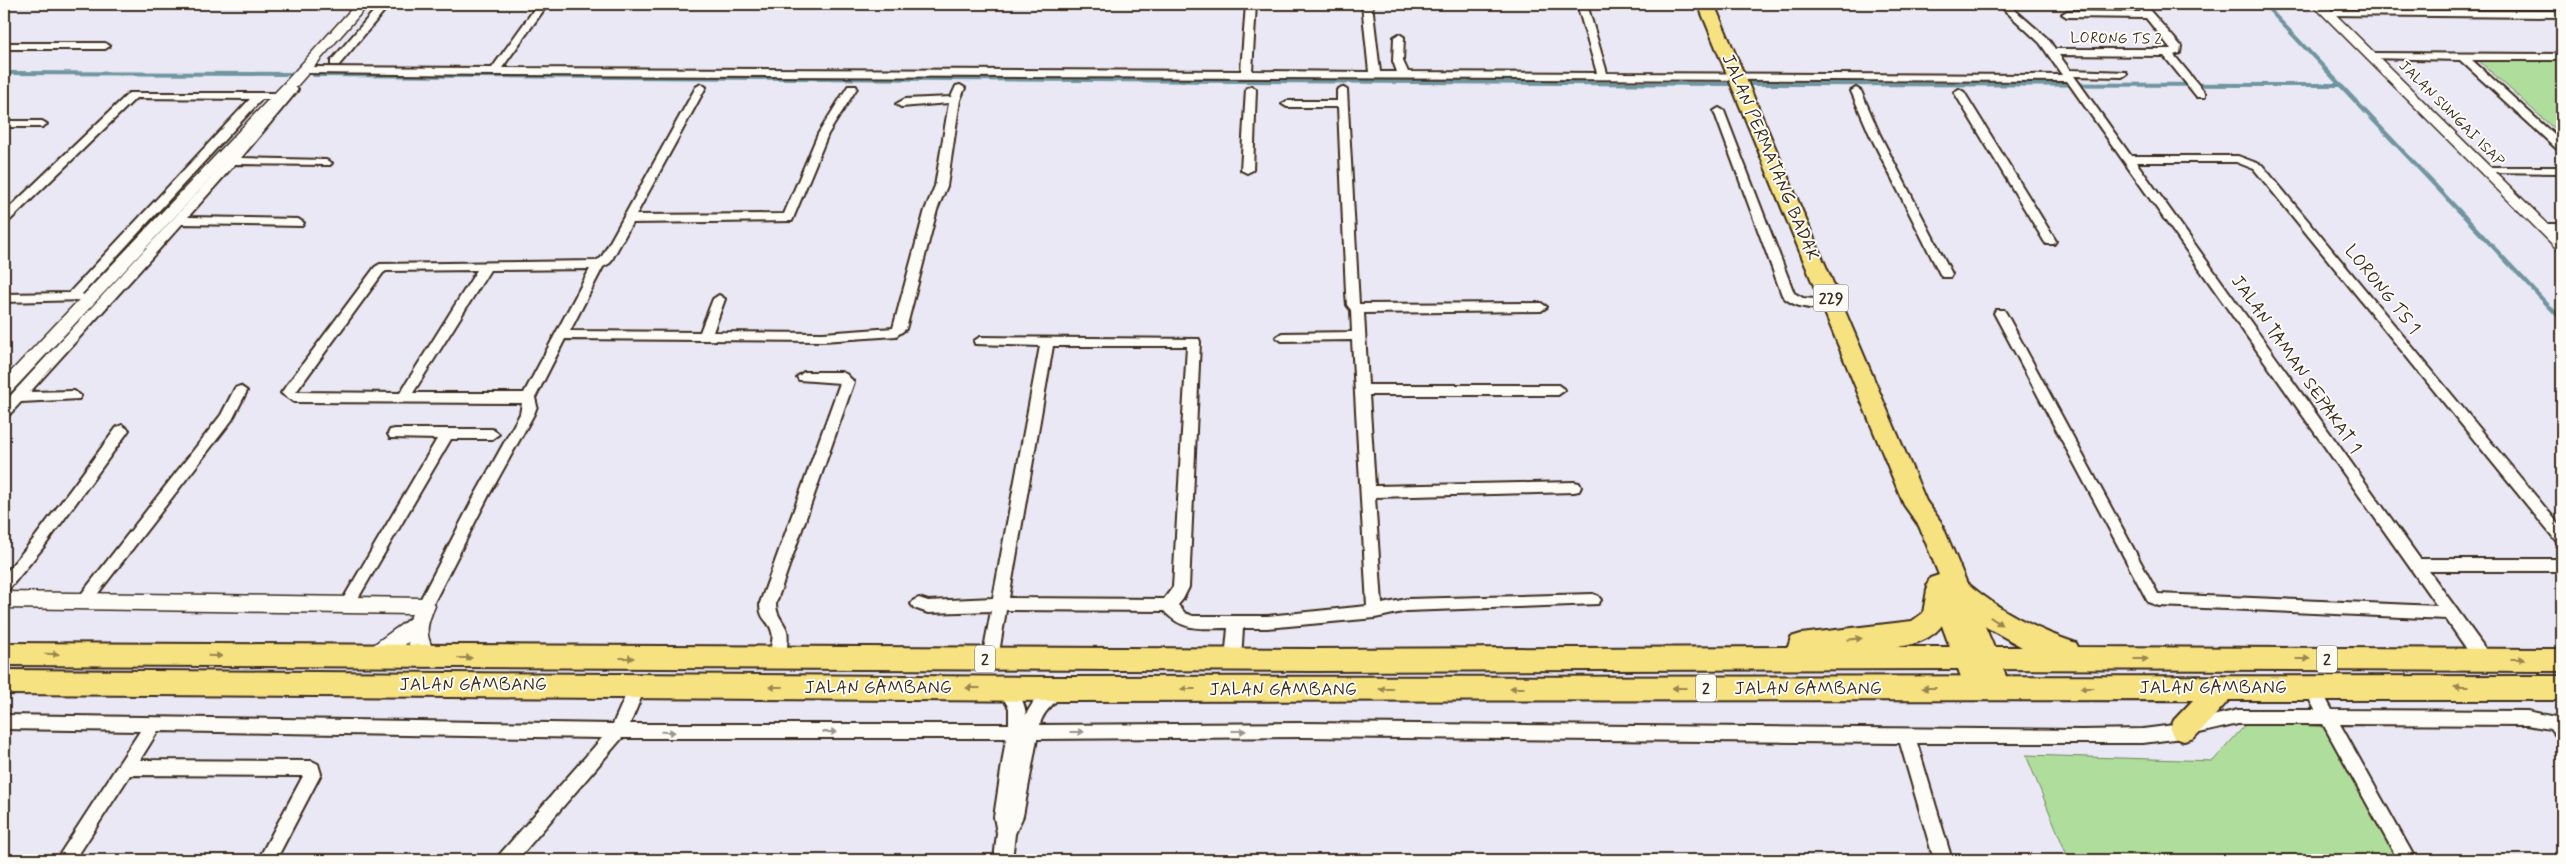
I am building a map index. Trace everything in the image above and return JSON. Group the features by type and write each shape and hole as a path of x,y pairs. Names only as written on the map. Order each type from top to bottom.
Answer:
{"highway":[{"path":"1667,658 1903,635 1930,624 1949,590 2016,633 2092,659"},
{"name":"JALAN GAMBANG","path":"4,654 428,658 1233,660 1976,658 2562,660"},
{"name":"JALAN GAMBANG","path":"4,682 1057,689 2562,688"},
{"path":"2184,729 2222,688"}],"main road":[{"name":"JALAN PERMATANG BADAK","path":"1706,4 1916,505 1929,522 1949,590 1988,688"}],"street":[{"path":"4,389 363,4"},
{"path":"335,63 385,4"},
{"path":"494,72 543,4"},
{"path":"1246,76 1251,4"},
{"path":"1367,4 1375,76"},
{"path":"1582,4 1603,77"},
{"name":"JALAN TAMAN SEPAKAT 1","path":"2003,4 2034,31 2052,52 2483,659"},
{"path":"2139,4 2177,49"},
{"path":"2405,4 2415,13"},
{"path":"2323,8 2415,13 2562,14"},
{"name":"JALAN SUNGAI ISAP","path":"2323,8 2562,246"},
{"path":"2067,14 2149,15"},
{"path":"1399,37 1398,61 1404,76"},
{"path":"4,46 105,46"},
{"name":"LORONG TS 2","path":"2052,52 2167,54 2177,49"},
{"path":"2167,54 2196,89"},
{"path":"2371,56 2562,57"},
{"path":"2463,57 2562,148"},
{"path":"307,66 379,62"},
{"path":"307,66 494,72 1737,77 2072,81 2122,74"},
{"path":"428,658 420,650 416,638 421,615 482,495 530,409 528,398 561,334 598,266 606,260 701,87"},
{"path":"628,219 788,218 823,134 852,88"},
{"path":"561,334 823,337 890,335 900,329 940,186 955,100 960,88"},
{"path":"4,412 232,161 293,89"},
{"path":"1247,170 1251,89"},
{"path":"1342,90 1352,299 1353,305 1357,309 1375,612"},
{"path":"1856,91 1875,135 1946,274"},
{"path":"1959,92 2050,241"},
{"path":"4,219 133,95 278,96"},
{"path":"72,298 259,96"},
{"path":"901,104 905,102 955,100"},
{"path":"1287,104 1342,104"},
{"path":"1719,111 1788,295 1792,300 1801,302 1833,304"},
{"path":"4,124 42,124"},
{"name":"LORONG TS 1","path":"2128,159 2238,159 2258,167 2562,538"},
{"path":"232,161 326,163"},
{"path":"2486,170 2562,170"},
{"path":"179,220 298,223"},
{"path":"2544,228 2562,228"},
{"path":"528,398 294,396 288,393 380,270 390,266 598,266"},
{"path":"404,397 486,266"},
{"path":"4,298 90,297"},
{"path":"705,336 719,300"},
{"path":"1357,309 1540,307"},
{"path":"2000,313 2153,598 2159,600 2450,613"},
{"path":"1282,337 1358,336"},
{"path":"919,604 928,607 1000,604 1168,605 1178,595 1181,587 1194,342 980,340"},
{"path":"990,659 1046,341"},
{"path":"777,658 780,631 768,614 768,603 847,382 841,377 804,377"},
{"path":"1361,390 1558,390"},
{"path":"84,601 227,417 240,391"},
{"path":"17,397 74,396"},
{"path":"4,585 41,540 122,430"},
{"path":"395,434 492,434"},
{"path":"348,604 446,435"},
{"path":"1368,492 1574,487"},
{"path":"2417,565 2562,566"},
{"path":"4,600 348,604 421,615"},
{"path":"1168,605 1180,618 1193,622 1267,622 1375,612 1407,605 1594,600"},
{"path":"369,657 386,650 421,615"},
{"path":"1233,660 1236,622"},
{"path":"506,860 619,730 638,686"},
{"path":"2311,687 2407,860"},
{"path":"1005,688 1017,706 1022,732"},
{"path":"1003,860 1006,834 1004,816 1022,732 1038,708 1057,689"},
{"path":"4,722 677,732 1302,730 1907,737 2143,736 2238,717 2328,717 2527,718 2555,724 2562,732"},
{"path":"65,860 154,723"},
{"path":"1907,737 1943,860"},
{"path":"125,767 312,769 313,774 268,860"}],"green space":[{"path":"2477,59 2562,59 2562,136"},
{"path":"2248,722 2327,727 2402,860 2069,860 2026,755 2213,761"}],"waterway":[{"path":"2264,4 2340,85"},
{"path":"4,73 294,74"},
{"path":"314,75 1730,84"},
{"path":"1749,84 2340,85"},
{"path":"2340,85 2562,320"}]}
